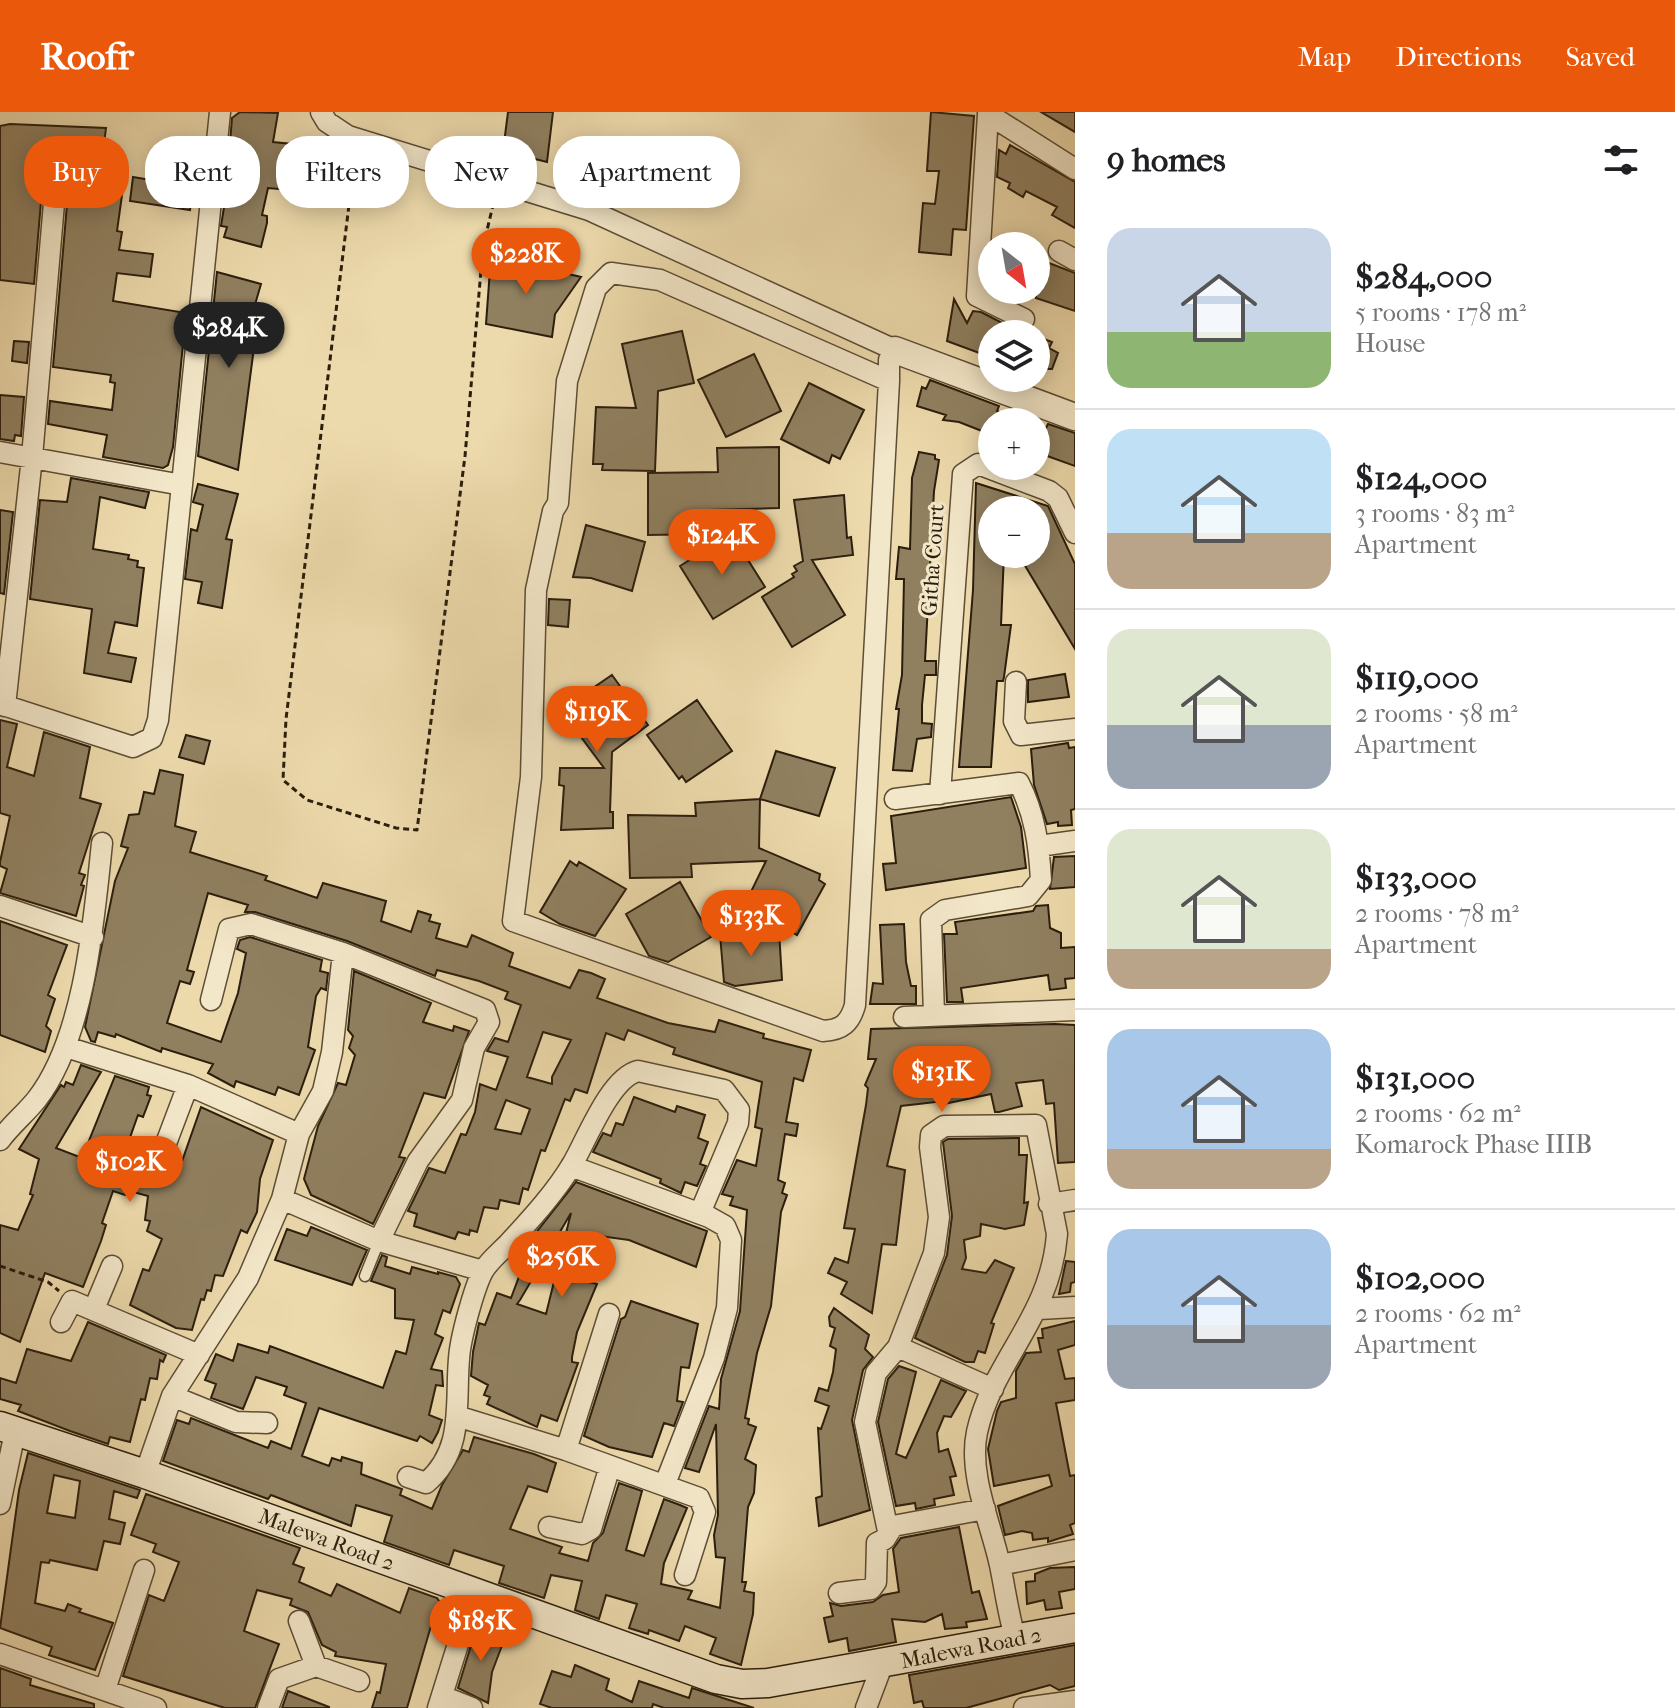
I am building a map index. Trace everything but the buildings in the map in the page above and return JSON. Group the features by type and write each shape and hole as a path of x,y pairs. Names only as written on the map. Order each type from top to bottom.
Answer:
{"main road":[{"name":"Malewa Road 2","path":"8,1429 145,1474 716,1679 742,1684 883,1663 1075,1628"}],"street":[{"path":"54,208 32,457 3,705 133,747 152,738 158,720 220,112"},
{"path":"321,112 327,122 348,136"},
{"path":"1024,319 977,296 988,114 1075,169"},
{"path":"537,194 589,210 895,350 1075,417"},
{"path":"889,381 660,280 611,273 602,279 567,381 558,503 536,590 531,777 512,915 515,924 823,1031 836,1031 852,1018 889,381 889,360 895,350"},
{"path":"0,452 182,485"},
{"name":"Githa Court","path":"940,794 963,474 978,464 1049,491 1058,498 1075,533"},
{"path":"1016,682 1014,721 1021,735 1075,729"},
{"path":"895,799 1019,783 1030,804 1039,846 1041,880 1028,896 945,910 931,920 934,1015"},
{"path":"1039,846 1075,841"},
{"path":"0,1140 38,1098 66,1047 93,937 102,843"},
{"path":"0,906 93,937"},
{"path":"211,1000 229,929 238,924 251,924 343,953 480,1006 489,1022 474,1048 462,1100 418,1161 379,1241"},
{"path":"145,1474 172,1396 248,1278 282,1199 299,1134 323,1091 332,1052 343,953"},
{"path":"904,1017 1075,1010"},
{"path":"66,1047 188,1085 299,1134"},
{"path":"408,1477 426,1483 441,1470 460,1417 459,1355 483,1271 571,1166 596,1117 623,1079 631,1073 638,1071 724,1090 739,1110 738,1123 700,1213"},
{"path":"162,1154 188,1085"},
{"path":"888,1531 865,1422 876,1373 898,1347 934,1253 939,1217 930,1147 937,1129 1036,1125 1041,1135 1049,1204 1057,1234 1055,1252 1039,1309 993,1389 977,1433 978,1472 1015,1637"},
{"path":"571,1166 700,1213 725,1226 731,1240 727,1308 714,1358 665,1484"},
{"path":"282,1199 379,1241 483,1271"},
{"path":"1049,1204 1075,1200"},
{"path":"94,1309 112,1266"},
{"path":"61,1322 72,1301 199,1355"},
{"path":"1039,1309 1075,1307"},
{"path":"566,1450 609,1314"},
{"path":"898,1347 993,1389"},
{"path":"172,1396 236,1422 267,1423"},
{"path":"460,1417 566,1450 699,1498 704,1505 685,1575"},
{"path":"0,1504 8,1429"},
{"path":"549,1527 582,1534 591,1529 610,1466"},
{"path":"839,1593 871,1589 876,1582 877,1543 885,1539 893,1526 985,1509"},
{"path":"1000,1565 1075,1550"},
{"path":"105,1690 144,1570"},
{"path":"472,1708 440,1702 474,1593"},
{"path":"299,1621 316,1666"},
{"path":"0,1654 156,1708"},
{"path":"866,1708 883,1663"},
{"path":"268,1708 279,1679 316,1666 359,1681"},
{"path":"1024,1708 1075,1701"}],"lane":[{"path":"365,1276 379,1241"}],"path":[{"path":"349,208 286,719 283,780 307,800 396,828 417,830 465,456 483,247 493,208"},
{"path":"0,1266 48,1282"}]}
